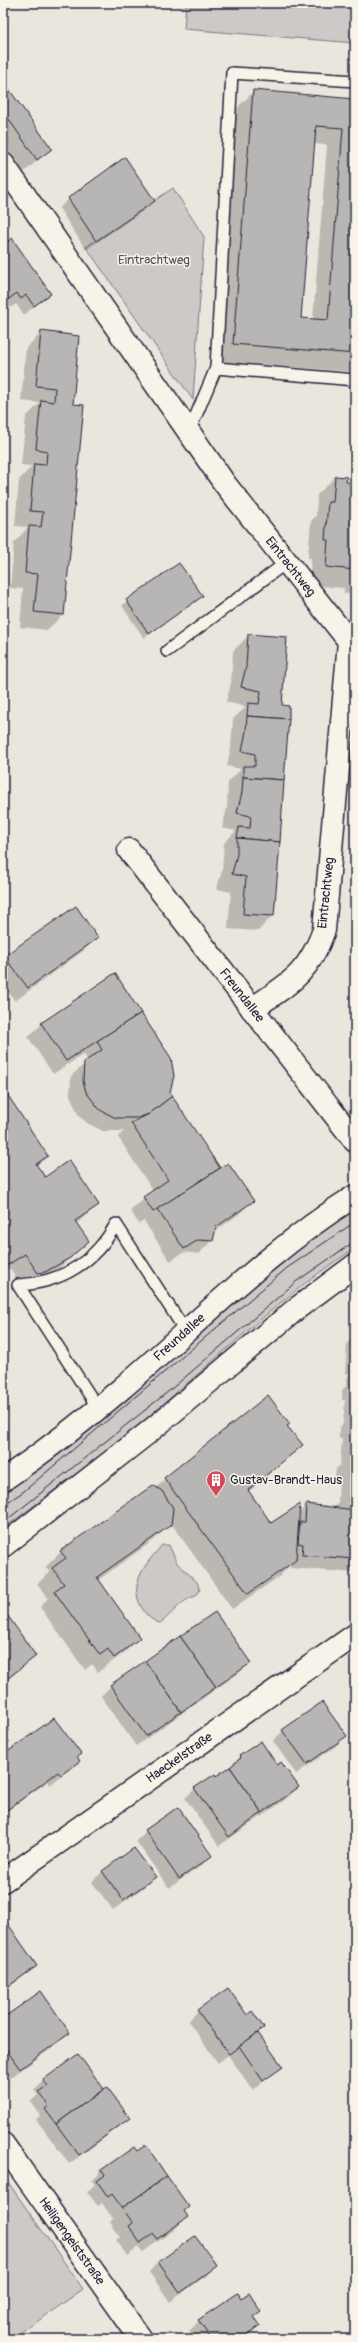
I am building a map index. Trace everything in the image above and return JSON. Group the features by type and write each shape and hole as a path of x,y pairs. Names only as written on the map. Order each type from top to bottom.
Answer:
{"street":[{"name":"Eintrachtweg","path":"3,164 225,484 349,641 324,930 316,953 306,968 288,985 252,1009"},
{"name":"Freundallee","path":"129,850 355,1141"},
{"name":"Freundallee","path":"3,1480 35,1458 98,1408 274,1253 320,1218 355,1196"},
{"path":"3,1546 149,1432 296,1308 355,1265"},
{"name":"Haeckelstraße","path":"3,1881 355,1635"},
{"name":"Heiligengeiststraße","path":"3,2144 141,2339"}],"lane":[{"path":"189,432 216,368 232,73 355,81"},
{"path":"216,368 355,380"},
{"path":"167,651 286,562"},
{"path":"98,1408 18,1285 48,1281 75,1269 99,1248 116,1224 186,1332"}],"green space":[{"path":"186,3 355,3 355,43 184,29"},
{"name":"Eintrachtweg","path":"173,188 204,237 193,400 86,247"},
{"path":"355,1208 355,1248 330,1265 282,1302 128,1434 3,1529 3,1492 59,1452 294,1250"},
{"path":"162,1545 169,1545 177,1563 197,1582 200,1590 196,1596 186,1600 160,1623 152,1619 144,1611 138,1599 137,1590 138,1582 145,1566"},
{"path":"3,2175 83,2289 13,2339 3,2339"}],"building":[{"path":"3,81 52,149 37,160 3,111"},
{"path":"253,90 355,99 355,354 233,344","holes":["316,126 343,128 328,320 301,318"]},
{"path":"125,157 155,201 96,241 68,198"},
{"path":"12,238 51,294 34,306 26,295 21,299 17,293 3,303 3,245"},
{"path":"41,331 79,336 73,404 84,405 64,615 34,612 38,574 25,573 29,526 41,527 43,512 30,511 34,464 46,465 47,451 36,449 41,400 54,402 55,388 36,386"},
{"path":"335,476 347,477 346,482 355,483 355,570 326,567 328,540 325,540 328,502 333,502"},
{"path":"179,563 203,596 149,634 126,600"},
{"path":"248,634 287,637 282,705 289,706 289,719 247,716 248,703 259,704 261,691 241,687 246,667"},
{"path":"247,716 289,719 284,780 243,777 243,766 255,766 255,754 242,751"},
{"path":"243,777 284,780 280,842 237,838 239,827 250,828 251,816 237,813 242,792"},
{"path":"237,838 280,842 274,916 243,914 246,877 232,874 237,854"},
{"path":"76,906 98,938 28,988 4,956"},
{"path":"115,973 141,1013 66,1061 41,1023"},
{"path":"141,1013 171,1058 174,1076 170,1092 172,1096 149,1114 138,1118 116,1118 100,1110 86,1092 83,1081 84,1062 102,1050 97,1041"},
{"path":"5,1091 48,1156 36,1164 45,1177 69,1160 99,1205 75,1221 89,1241 70,1258 45,1272 38,1273 25,1254 3,1268 3,1092"},
{"path":"172,1096 220,1168 153,1212 143,1197 168,1180 131,1123 149,1114"},
{"path":"228,1163 254,1201 216,1227 213,1241 198,1240 184,1249 157,1209"},
{"name":"Gustav-Brandt-Haus","path":"268,1395 290,1424 287,1426 303,1445 248,1490 271,1523 300,1504 296,1560 248,1594 164,1478"},
{"path":"355,1479 355,1510 352,1510 352,1502 349,1501 350,1489 354,1490"},
{"path":"153,1485 162,1491 173,1508 171,1525 97,1577 140,1638 114,1658 108,1649 100,1655 54,1591 64,1584 52,1568 66,1558 60,1551"},
{"path":"306,1504 355,1510 355,1559 302,1555 303,1544 298,1543 300,1522 305,1522"},
{"path":"3,1609 36,1656 3,1682"},
{"path":"215,1612 251,1663 216,1687 180,1636"},
{"path":"180,1636 216,1687 181,1712 145,1661"},
{"path":"145,1661 181,1712 146,1736 110,1685"},
{"path":"322,1702 347,1736 307,1764 282,1730"},
{"path":"54,1718 81,1754 77,1757 80,1761 61,1775 58,1772 3,1813 3,1755"},
{"path":"261,1741 277,1765 281,1762 299,1787 262,1813 230,1767 241,1758 239,1756"},
{"path":"230,1767 262,1813 229,1837 194,1788 215,1774 216,1776"},
{"path":"178,1807 212,1856 179,1879 145,1830"},
{"path":"134,1848 156,1877 123,1900 102,1871"},
{"path":"8,1924 37,1966 3,1990 3,1927"},
{"path":"228,1988 247,2015 252,2011 264,2028 229,2054 197,2010"},
{"path":"41,1991 70,2033 20,2069 3,2045 3,2018"},
{"path":"258,2033 283,2067 263,2081 239,2046"},
{"path":"78,2054 104,2089 56,2124 45,2109 49,2106 39,2092 48,2086 43,2080"},
{"path":"107,2087 130,2118 79,2155 56,2124"},
{"path":"146,2145 167,2176 122,2208 112,2194 108,2197 97,2181 105,2175 101,2170 134,2147 137,2151"},
{"path":"167,2176 189,2207 184,2211 188,2217 157,2239 153,2234 140,2243 129,2226 133,2223 122,2208"},
{"path":"195,2236 217,2266 180,2293 158,2262"},
{"path":"238,2293 241,2298 249,2293 261,2312 254,2317 260,2326 242,2339 211,2339 198,2320"}],"tram line":[{"path":"3,1505 23,1492 287,1268 355,1222"},
{"path":"3,1523 169,1391 297,1281 355,1241"}],"place":[{"name":"Gustav-Brandt-Haus","path":"216,1497"}]}
